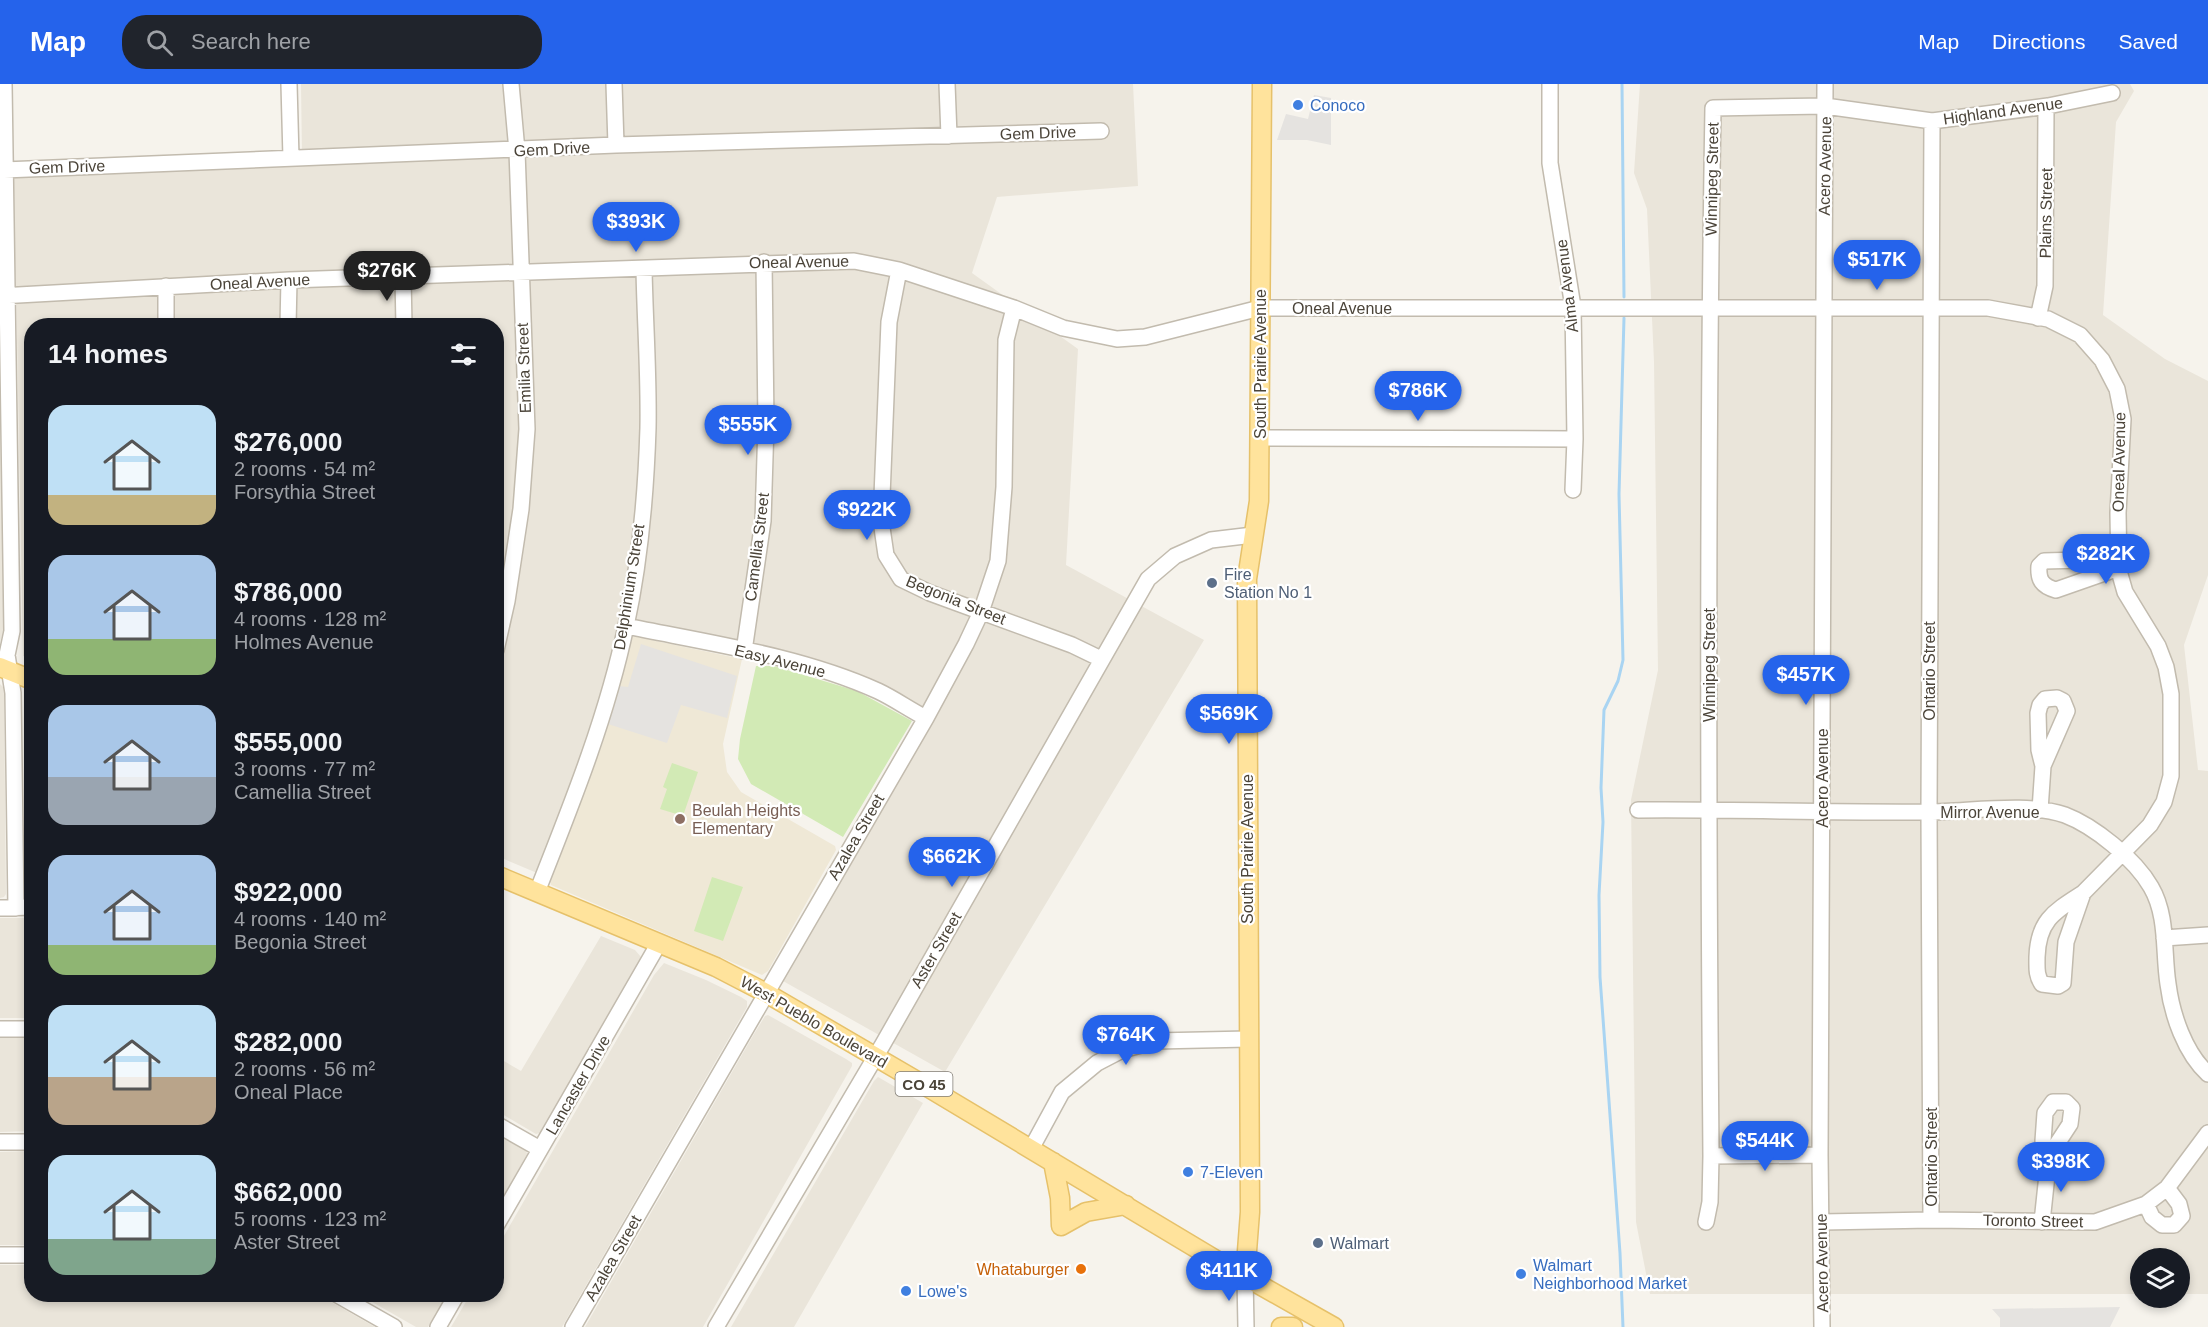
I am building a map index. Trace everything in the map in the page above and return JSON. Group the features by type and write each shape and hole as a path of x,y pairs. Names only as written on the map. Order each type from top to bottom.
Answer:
{"main road":[{"name":"South Prairie Avenue","path":"1245,1277 1250,1212 1247,591 1259,501 1262,84"},
{"path":"5,669 24,677"},
{"name":"West Pueblo Boulevard","path":"504,878 716,967 766,993 1245,1277 1334,1327"},
{"path":"1053,1162 1060,1198 1061,1226 1086,1212 1126,1205"},
{"path":"1281,1327 1293,1327"}],"street":[{"path":"0,908 24,908 13,693 5,669 12,632 4,295 4,84"},
{"path":"289,84 291,158"},
{"name":"Emilia Street","path":"504,614 521,509 526,429 517,151 511,84"},
{"path":"614,84 616,145"},
{"path":"947,84 949,136"},
{"name":"Alma Avenue","path":"1550,84 1550,163 1573,307 1575,439 1573,490"},
{"name":"Acero Avenue","path":"1822,1327 1820,1155 1826,84"},
{"name":"Highland Avenue","path":"1713,108 1825,106 1932,121 2046,107 2112,93"},
{"name":"Plains Street","path":"2038,318 2045,286 2046,107"},
{"name":"Winnipeg Street","path":"1706,1222 1710,1202 1711,1156 1708,810 1713,108"},
{"name":"Ontario Street","path":"1931,1220 1929,812 1932,121"},
{"name":"Gem Drive","path":"4,170 517,151 616,145 1101,131"},
{"name":"Oneal Avenue","path":"4,295 289,280 644,269 764,262 854,261 899,270 1014,308 1063,328 1117,339 1145,337 1260,308 1988,308 2048,320 2080,335 2102,360 2117,388 2123,419 2118,563 2125,592 2158,646 2166,667 2171,694 2171,776 2164,802 2150,825 2124,854 2083,893 2053,913 2042,928 2037,944 2037,976 2042,984 2058,986 2063,983 2066,942 2083,893"},
{"name":"Camellia Street","path":"744,651 763,521 766,424 764,262"},
{"name":"Delphinium Street","path":"537,892 578,787 606,702 626,626 637,561 648,427 644,269"},
{"name":"Begonia Street","path":"899,270 889,322 881,521 886,555 901,579 930,593 1072,645 1101,659"},
{"path":"403,277 405,318"},
{"path":"288,318 289,280"},
{"path":"166,286 166,318"},
{"name":"Azalea Street","path":"573,1327 926,718 981,612 998,561 1004,488 1006,340 1014,308"},
{"path":"1260,438 1575,439"},
{"name":"Aster Street","path":"716,1327 1148,579 1175,556 1211,540 1253,535"},
{"name":"Easy Avenue","path":"626,626 822,670 879,692 926,718"},
{"path":"2040,810 2043,766"},
{"name":"Mirror Avenue","path":"1638,810 1929,812 2040,810 2064,814 2086,826 2124,854 2151,887 2161,914 2168,985 2176,1017 2186,1044 2208,1074"},
{"path":"2164,938 2208,935"},
{"name":"Lancaster Drive","path":"504,1212 659,943"},
{"path":"0,1029 24,1029"},
{"path":"1031,1149 1062,1092 1097,1063 1122,1050 1156,1041 1248,1040"},
{"path":"504,1129 540,1149"},
{"name":"Toronto Street","path":"1822,1222 1931,1220 2095,1222 2146,1204 2167,1188 2208,1133"},
{"path":"0,1142 24,1142"},
{"path":"1711,1156 1820,1155"},
{"path":"2042,1222 2049,1156"},
{"path":"2146,1204 2152,1217 2162,1225 2174,1225 2182,1216 2179,1204 2167,1188"},
{"path":"0,1255 24,1255"},
{"name":"South Prairie Avenue","path":"1245,1277 1246,1327"},
{"path":"350,1302 394,1327"},
{"path":"438,1327 452,1302"}],"shaded area":[{"path":"301,84 1133,84 1138,186 997,197 972,273 1078,349 1066,565 1204,640 945,1072 783,981 926,719 879,692 744,651 632,636 608,724 549,878 504,859 504,318 24,318 23,656 16,283 4,170 302,157"},
{"path":"1640,84 2130,84 2134,91 2116,122 2103,315 2165,359 2208,381 2208,575 2184,645 2198,770 2208,771 2208,1294 2190,1294 2190,1248 2130,1248 2130,1294 1650,1294 1636,1222 1631,800 1658,670 1654,362 1647,209 1634,173"},
{"path":"1314,95 1331,98 1331,145 1307,140 1277,140 1286,114 1308,119"},
{"path":"0,307 4,618 0,643"},
{"name":"Beulah Heights Elementary","path":"632,636 742,659 723,744 727,772 741,792 835,846 836,850 768,971 762,975 551,885 549,878 602,745"},
{"path":"641,644 737,676 727,718 681,705 667,743 608,724 619,686 628,687"},
{"path":"0,684 4,695 6,894 0,898"},
{"path":"0,918 24,918 24,1018 0,1018"},
{"path":"601,936 635,950 641,957 540,1133 536,1134 504,1115 504,1061 521,1071"},
{"path":"664,963 741,997 747,1001 747,1007 562,1327 451,1327 466,1302 504,1302 504,1236 654,975"},
{"path":"768,1015 846,1059 852,1063 852,1066 703,1327 585,1327 754,1034 765,1016"},
{"path":"0,1038 24,1038 24,1131 0,1132"},
{"path":"878,1077 923,1103 794,1327 731,1327 874,1081"},
{"path":"504,1138 526,1150 527,1154 504,1195"},
{"path":"24,1151 24,1245 0,1245 0,1152"},
{"path":"0,1265 24,1265 24,1302 331,1302 375,1327 0,1327"},
{"path":"372,1302 443,1302 428,1327 416,1327"},
{"path":"2120,1307 2110,1327 2000,1327 2000,1318 1992,1309"}],"green space":[{"path":"756,666 774,666 857,691 912,721 843,837 751,784 738,759 740,739"},
{"path":"672,763 698,772 683,816 660,809 667,789 663,787"},
{"path":"712,877 743,887 723,941 694,931"}],"waterway":[{"path":"1622,84 1624,297"},
{"path":"1623,1327 1620,1253 1600,977 1599,895 1603,822 1601,788 1604,710 1618,681 1623,660 1619,494 1624,318"}],"place":[{"name":"Conoco","path":"1298,105"},
{"name":"Fire Station No 1","path":"1212,583"},
{"name":"Beulah Heights Elementary","path":"680,819"},
{"name":"7-Eleven","path":"1188,1172"},
{"name":"Walmart","path":"1318,1243"},
{"name":"Whataburger","path":"1081,1269"},
{"name":"Walmart Neighborhood Market","path":"1521,1274"},
{"name":"Lowe's","path":"906,1291"}]}
